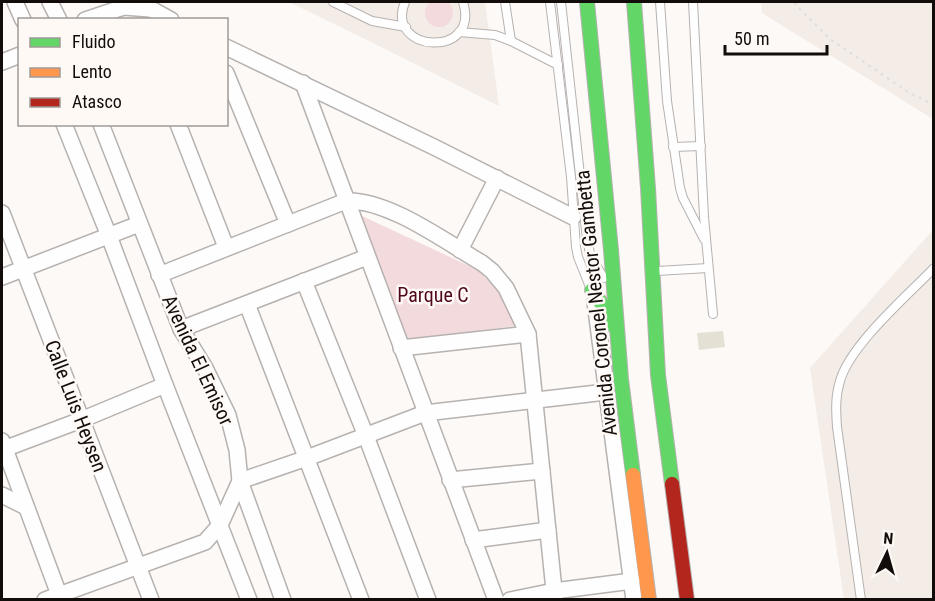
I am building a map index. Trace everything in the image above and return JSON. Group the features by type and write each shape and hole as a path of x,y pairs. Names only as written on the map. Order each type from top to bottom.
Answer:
{"highway":[{"name":"Avenida Coronel Nestor Gambetta","path":"587,2 617,335 648,600"},
{"path":"634,2 648,188 658,375 687,600"},
{"path":"613,288 632,314"},
{"path":"592,290 612,319 617,335"}],"street":[{"path":"15,2 22,18"},
{"path":"50,2 58,18"},
{"path":"91,18 124,7 150,9 167,18"},
{"path":"228,48 303,82 573,217"},
{"path":"2,62 18,56"},
{"path":"228,78 288,224"},
{"path":"303,82 496,600"},
{"name":"Avenida El Emisor","path":"65,126 249,600"},
{"name":"Avenida El Emisor","path":"101,126 182,329 205,368 228,415 237,450 240,481 283,600"},
{"path":"179,126 226,248"},
{"path":"460,250 497,178"},
{"path":"159,275 346,201 360,200 406,219 460,250 492,272 506,288 528,334 555,595"},
{"name":"Calle Luis Heysen","path":"2,213 151,600"},
{"path":"2,277 139,224"},
{"path":"182,329 367,257"},
{"path":"304,281 428,600"},
{"path":"592,290 634,600"},
{"path":"247,304 361,600"},
{"path":"401,348 528,334"},
{"path":"165,385 81,420 3,445 26,507 55,598 205,542 220,525 240,481 425,413 606,392"},
{"path":"450,480 542,471"},
{"path":"2,495 26,507"},
{"path":"473,540 548,530"},
{"path":"510,600 555,595 632,581"}],"lane":[{"path":"333,2 372,21 406,27"},
{"path":"405,2 402,17 406,27 412,36 421,42 431,44 442,43 459,32 466,14 463,2"},
{"path":"505,2 511,41"},
{"path":"550,2 578,257 592,290"},
{"path":"561,2 587,238 591,258 596,268 613,288"},
{"path":"660,2 667,101 682,198 705,241"},
{"path":"693,2 705,241 713,315"},
{"path":"459,32 495,35 558,65"},
{"path":"673,147 701,146"},
{"path":"652,271 708,268"},
{"path":"861,600 837,427 836,398 840,379 850,358 933,268"}],"path":[{"path":"795,2 830,39 908,92 933,105"}],"shaded area":[{"path":"289,2 485,2 499,106 367,40"},
{"path":"761,2 933,2 933,119 762,13"},
{"path":"933,230 933,599 844,599 810,368"}],"green space":[{"path":"439,-1 449,3 453,13 449,23 439,27 429,23 425,13 429,3"},
{"name":"Parque C","path":"362,216 478,270 501,294 515,326 405,340"}],"building":[{"path":"723,331 725,347 699,350 697,333"}],"traffic: fast":[{"path":"587,2 621,379 633,475"},
{"path":"634,2 648,188 658,375 672,484"},
{"path":"592,290 612,319 614,326"}],"traffic: slow":[{"path":"633,475 649,600"}],"traffic: jam":[{"path":"672,484 687,600"}]}
